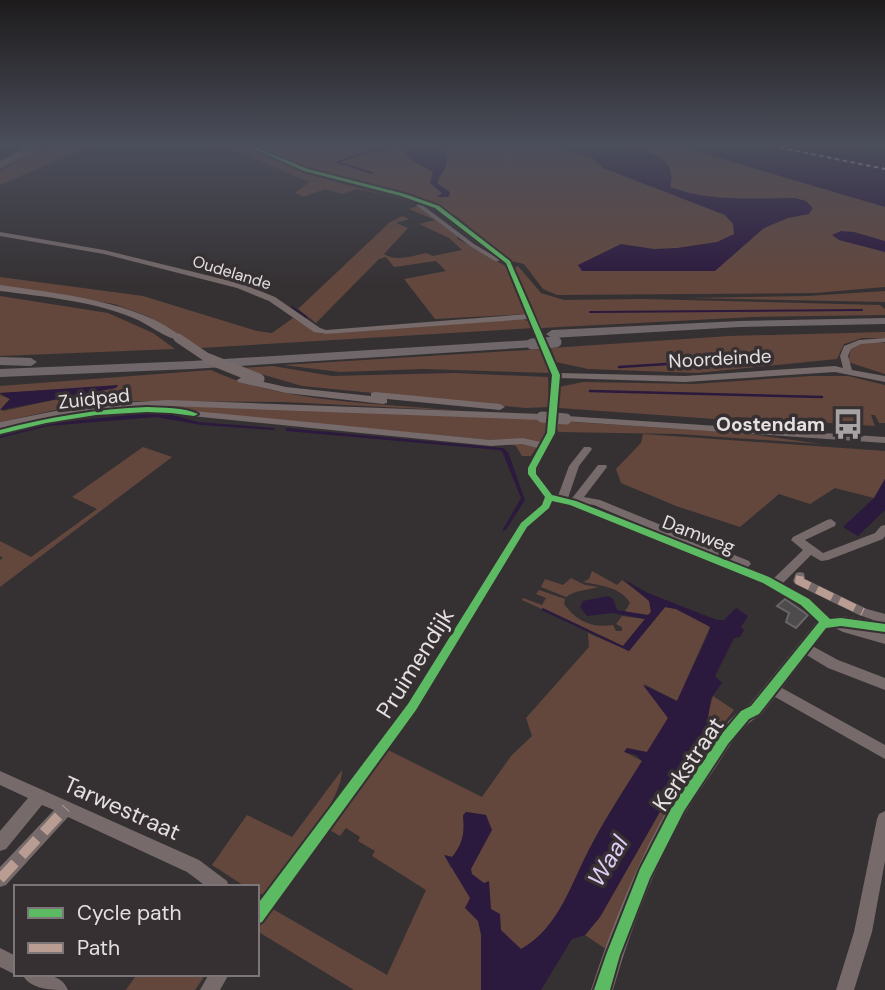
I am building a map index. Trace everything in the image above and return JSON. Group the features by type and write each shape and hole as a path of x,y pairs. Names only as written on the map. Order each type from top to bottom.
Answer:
{"highway":[{"path":"552,342 727,325 885,321"},
{"path":"0,362 300,351 533,336 552,342 725,332 885,327"},
{"path":"0,373 281,360 533,336"},
{"path":"0,382 256,365 281,360"}],"main road":[{"path":"0,288 108,306 149,320 201,361 242,380 317,394 885,440"},
{"path":"0,295 106,310 137,321 217,364 259,379 318,389 542,413"},
{"path":"0,425 85,408 168,402 542,413"},
{"path":"566,415 885,432"},
{"path":"830,622 885,628"},
{"name":"Kerkstraat","path":"602,990 613,954 645,874 679,807 724,740 773,689 820,628 830,622"}],"street":[{"path":"377,192 454,218"},
{"path":"389,192 437,207 511,266 533,316 533,336"},
{"path":"419,205 472,245 511,266"},
{"name":"Oudelande","path":"0,234 104,252 240,286 272,299 317,330 326,332 533,316"},
{"path":"848,370 844,356 847,348 859,342 885,340"},
{"path":"552,342 556,375 554,408"},
{"name":"Noordeinde","path":"556,375 685,379 823,369 848,370 885,379"},
{"path":"194,414 491,443 522,441 544,446"},
{"path":"554,422 532,468 532,474 565,500 596,502 751,566"},
{"path":"565,500 574,466 587,449"},
{"name":"Pruimendijk","path":"259,911 412,707 524,526 546,506 565,500 602,467"},
{"name":"Damweg","path":"565,500 775,584 805,602 830,622"},
{"path":"831,523 797,540 821,557 879,536 885,529"},
{"path":"775,584 809,550"},
{"path":"800,576 799,580 863,612 885,619"},
{"path":"830,622 885,639"},
{"path":"805,648 833,664 885,684"},
{"path":"773,689 885,752"},
{"name":"Tarwestraat","path":"0,778 193,866 218,885"},
{"path":"0,843 40,796"},
{"path":"0,879 66,808"},
{"path":"845,990 863,932 885,819"},
{"path":"34,976 59,990"}],"shaded area":[{"path":"296,192 316,192 303,197"},
{"path":"387,192 841,192 885,205 885,287 815,293 557,295 543,289 524,264 511,261 456,216 438,207"},
{"path":"418,206 456,233 458,239 507,267 526,314 435,319 404,279 446,271 436,261 394,267 386,257 379,259 316,323 298,309 389,223 402,216 409,219 396,223 408,228 384,254 399,258 426,253 433,256 462,250 449,238 419,224 435,220 409,209"},
{"path":"518,266 541,293 564,300 642,299 880,305 885,309 885,315 753,317 541,328 514,268"},
{"path":"0,277 143,296 257,331 272,333 293,318 322,334 522,319 534,328 200,348 147,316 114,304 0,286"},
{"path":"885,291 885,302 687,298 808,296"},
{"path":"0,296 108,313 153,333 175,349 0,356"},
{"path":"885,332 885,338 862,338 844,344 837,359 697,373 588,369 556,362 551,348 729,336"},
{"path":"873,341 885,343 885,374 848,362 851,349"},
{"path":"544,349 549,373 423,369 340,372 283,365"},
{"path":"273,366 332,376 454,373 548,377 549,407 525,408 302,386 240,368"},
{"path":"211,370 270,390 302,396 463,411 285,402 138,401 69,407 0,422 0,395 10,399 1,409 3,411 117,386 0,393 0,386"},
{"path":"848,376 885,385 885,423 879,423 875,415 871,415 875,426 738,417 715,419 559,408 559,387 583,382 694,384"},
{"path":"216,405 340,409 549,422 545,435 531,456 522,456 516,446 501,441 162,409 27,421 0,429 0,427 57,414 112,407"},
{"path":"557,421 743,433 821,444 678,434 559,432 556,430"},
{"path":"643,434 885,451 885,479 874,498 835,488 810,504 779,494 740,527 676,506 621,483 616,469 641,443"},
{"path":"143,447 172,457 0,587 0,560 3,558 0,556 0,541 31,557 97,509 72,497"},
{"path":"592,571 617,585 622,580 650,601 651,612 648,615 624,613 630,603 621,593 583,582 589,579"},
{"path":"571,578 585,585 599,587 566,597 541,587 545,579 563,585"},
{"path":"539,590 565,599 564,604 580,619 598,626 613,625 616,631 622,631 622,627 616,624 622,616 645,619 623,646 522,600 523,598 542,605 546,598 536,594"},
{"path":"665,607 676,609 710,627 677,701 644,684 668,718 647,752 625,752 642,761 604,823 564,903 546,929 521,949 481,943 481,990 354,990 259,932 271,908 387,975 426,890 372,856 375,851 358,841 360,837 346,828 340,836 328,829 386,749 482,797 511,756 532,736 526,718 589,647 588,633 629,651","holes":["466,812 486,815 451,868 445,855 452,857 461,842 463,815"]},
{"path":"713,696 734,710 720,728 719,737 607,950 585,935 600,917 706,731"},
{"path":"342,770 340,784 323,817 263,894 259,894 259,885 243,885 212,865 247,815 292,837"},
{"path":"136,976 205,976 195,990 126,990"}],"water":[{"path":"450,192 449,197 437,197"},
{"path":"666,192 716,197 795,198 806,201 813,208 809,214 788,218 764,228 715,271 582,271 578,265 621,244 654,249 717,242 734,234 733,224 725,215"},
{"path":"835,192 885,192 885,207"},
{"path":"841,231 885,241 885,252 839,240 832,235"},
{"path":"118,385 116,388 0,410 10,399 0,393"},
{"path":"149,413 169,414 198,422 275,428 201,425 156,417 48,426 0,438 0,435 52,423"},
{"path":"286,428 503,448 508,452 525,500 506,530 502,531 521,498 502,451 499,450 286,431"},
{"path":"885,479 885,510 858,536 843,527 874,498"},
{"name":"Waal","path":"623,579 648,593 717,620 724,620 736,608 748,616 741,627 744,630 740,637 734,638 715,676 722,683 711,698 706,731 600,917 585,935 572,939 541,990 481,990 481,935 478,921 465,908 470,898 444,855 452,857 461,843 463,816 466,812 486,815 492,830 471,869 472,874 484,883 489,881 491,909 500,914 501,930 521,949 546,929 555,916 598,834 642,761 636,755 624,752 627,748 647,752 668,718 643,685 677,701 709,632 710,627 707,625 676,609 665,607 629,651 541,610 543,608 623,646 645,619 612,613 587,616 580,607 583,601 608,596 613,599 617,610 648,615 651,612 649,601"}],"building":[{"path":"785,599 808,615 796,628 786,622 789,613 777,606"}],"waterway":[{"path":"292,307 306,317"},
{"path":"590,312 862,310"},
{"path":"742,359 759,358"},
{"path":"619,367 742,359"},
{"path":"720,361 742,359"},
{"path":"742,359 747,359"},
{"path":"590,391 822,397"}],"marked path":[{"path":"800,576 799,581 863,612"},
{"path":"0,879 66,808"}],"cycle path":[{"path":"392,192 437,207 508,262 556,375 551,433 532,468 532,474 549,497"},
{"name":"Zuidpad","path":"0,432 96,412 147,410 194,414"},
{"path":"549,497 573,503 766,580 805,602 827,623"},
{"path":"259,914 412,707 524,525 546,506 549,497"},
{"path":"602,990 645,874 679,807 724,740 745,715 755,710 823,624 841,622 885,628"}],"place":[{"name":"Oostendam","path":"848,424"}]}
